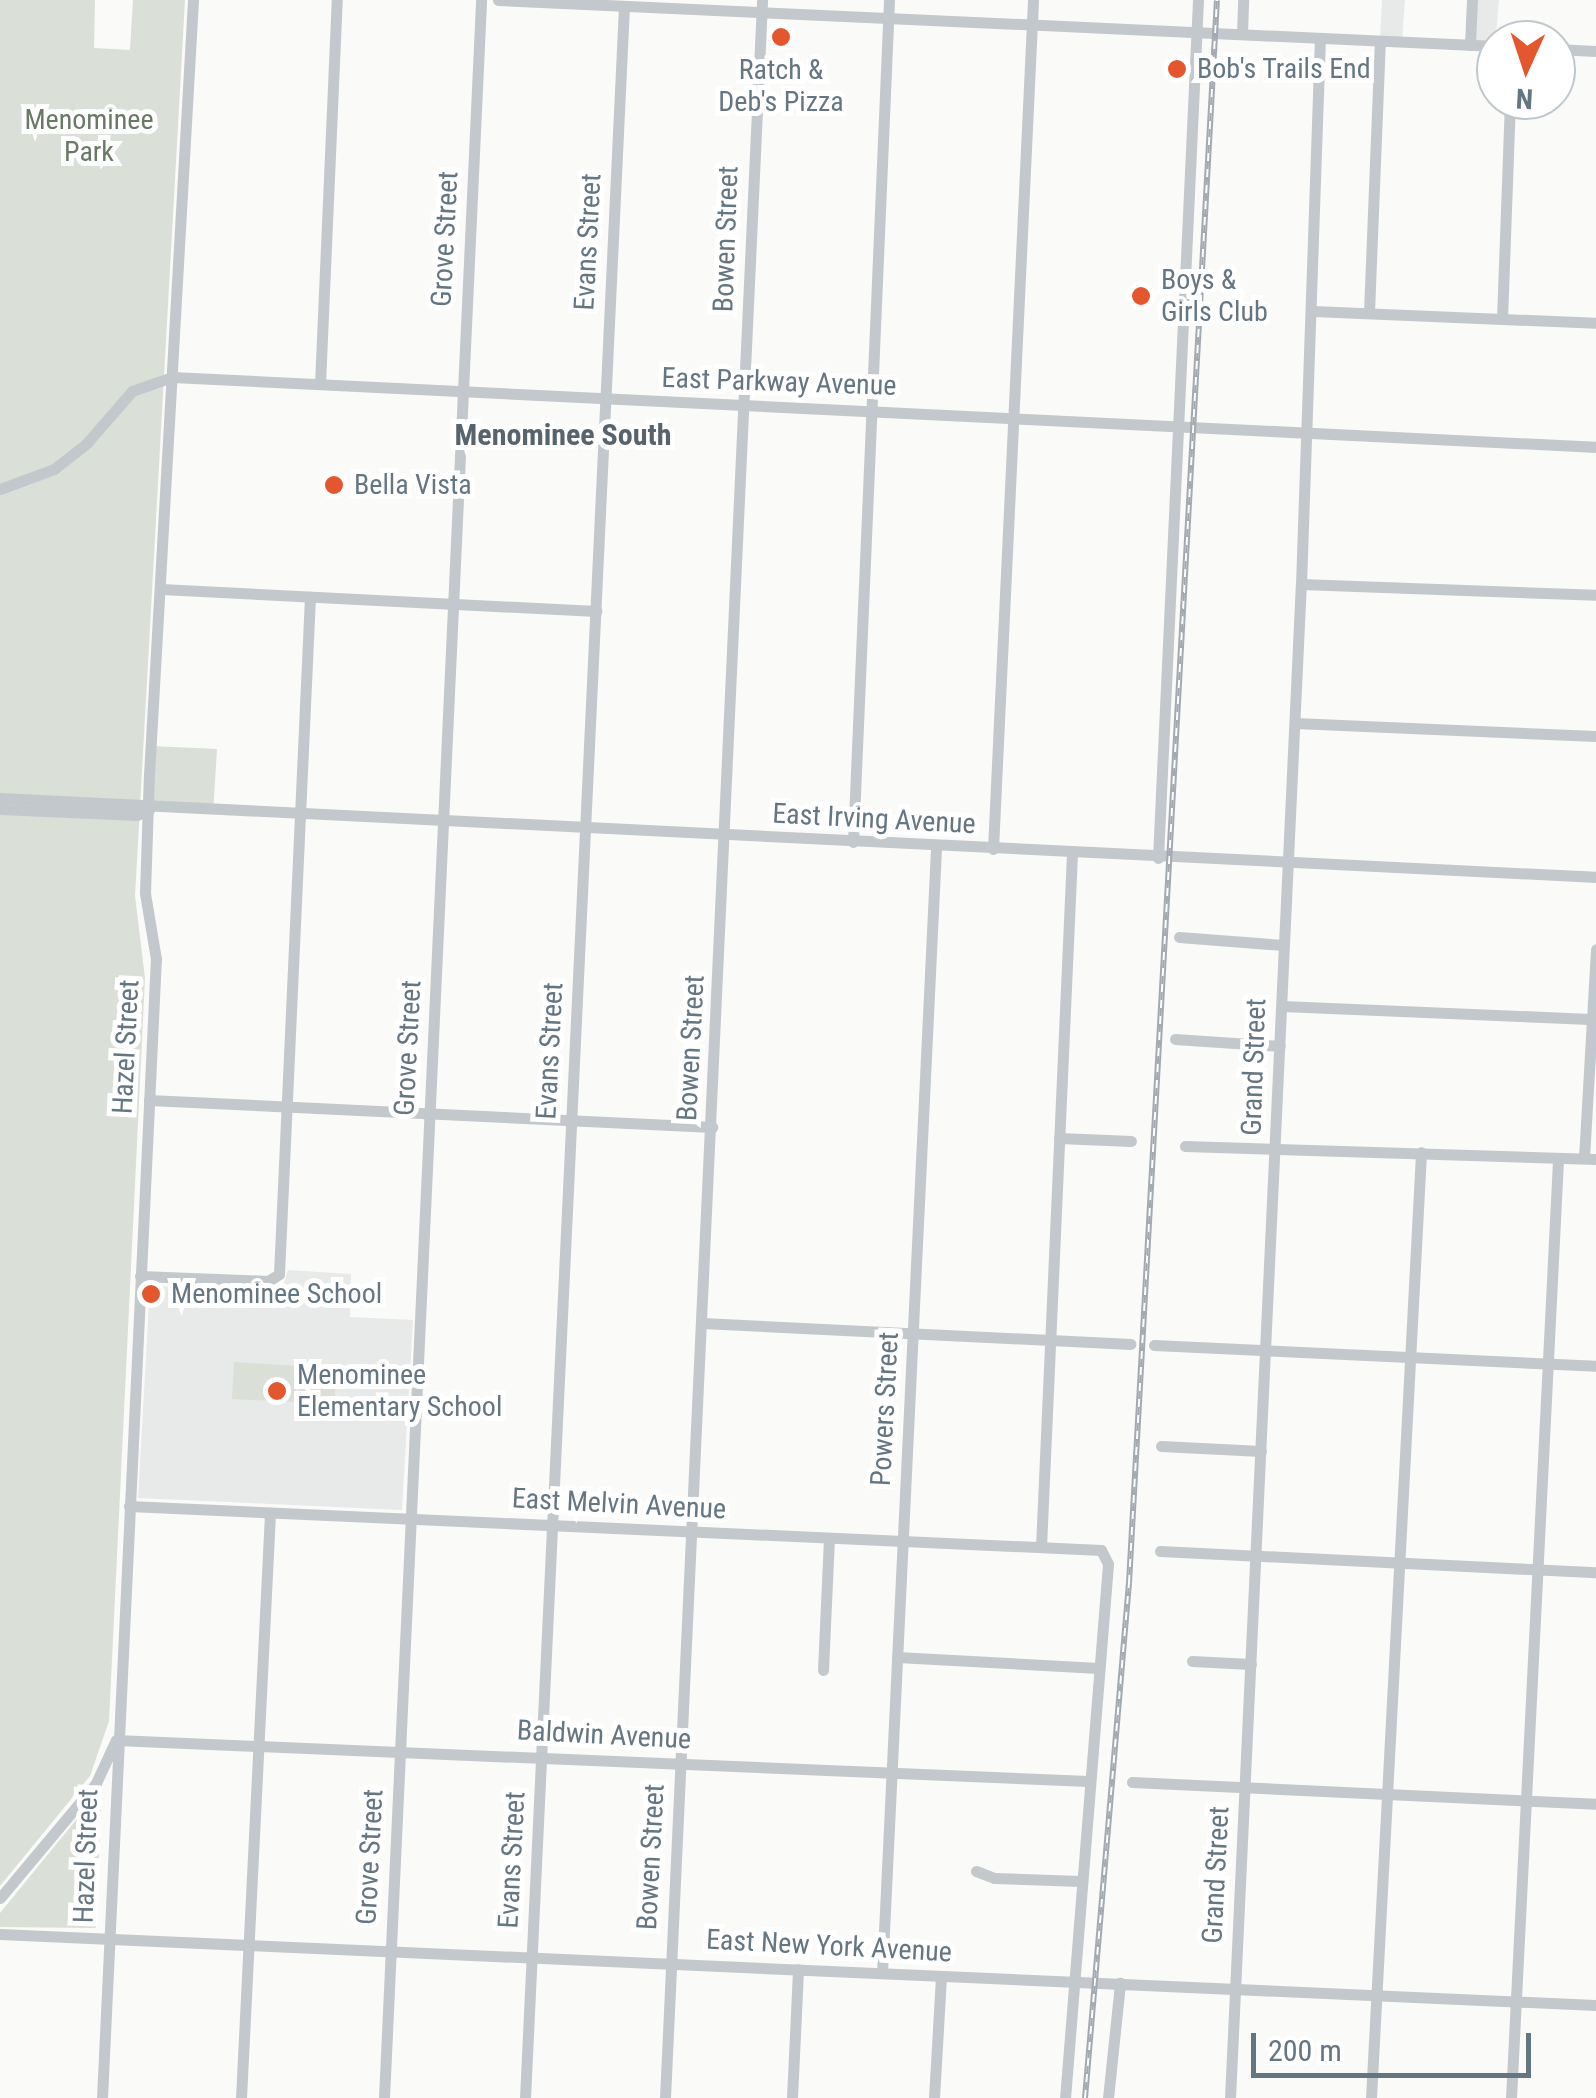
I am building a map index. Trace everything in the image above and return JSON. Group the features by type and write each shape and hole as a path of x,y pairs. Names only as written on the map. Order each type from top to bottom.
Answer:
{"street":[{"name":"Hazel Street","path":"102,2098 156,959 145,893 194,0"},
{"path":"320,384 337,0"},
{"name":"Grove Street","path":"384,2098 481,0"},
{"path":"498,0 624,7 761,6 1031,26 1476,45"},
{"path":"853,842 890,0"},
{"path":"993,850 1032,0"},
{"path":"1158,858 1198,0"},
{"path":"1242,34 1243,0"},
{"path":"1470,45 1472,0"},
{"name":"Bowen Street","path":"665,2098 726,836 761,6"},
{"name":"Evans Street","path":"525,2098 624,7"},
{"name":"Grand Street","path":"1230,2098 1313,311 1320,38"},
{"path":"1369,312 1380,41"},
{"path":"1502,319 1509,120"},
{"path":"1313,311 1596,324"},
{"name":"East Parkway Avenue","path":"0,489 54,469 86,444 132,391 172,378 1596,447"},
{"path":"1301,584 1596,595"},
{"path":"160,589 596,611"},
{"path":"140,1276 264,1281 279,1274 310,597"},
{"path":"1295,723 1596,736"},
{"name":"East Irving Avenue","path":"0,798 149,810 1596,877"},
{"name":"East Irving Avenue","path":"0,809 137,816 149,810"},
{"name":"Powers Street","path":"882,1972 936,847"},
{"path":"1041,1547 1072,853"},
{"path":"1179,937 1284,945"},
{"path":"1185,1146 1590,1159 1596,949"},
{"path":"1282,1006 1594,1019"},
{"path":"1175,1040 1280,1046"},
{"path":"149,1100 712,1127"},
{"path":"1058,1138 1131,1141"},
{"path":"1372,2098 1421,1152"},
{"path":"1511,2098 1558,1159"},
{"path":"702,1324 1130,1344"},
{"path":"1154,1344 1596,1366"},
{"path":"1161,1446 1261,1451"},
{"name":"East Melvin Avenue","path":"129,1506 1106,1553 1099,1668"},
{"path":"241,2098 270,1513"},
{"path":"823,1670 829,1539"},
{"path":"1160,1551 1596,1572"},
{"path":"897,1657 1099,1668 1065,2098"},
{"path":"1192,1661 1251,1664"},
{"path":"0,1898 96,1783 116,1740"},
{"name":"Baldwin Avenue","path":"116,1740 1088,1781"},
{"path":"1132,1782 1596,1804"},
{"path":"976,1871 994,1878 1081,1882"},
{"name":"East New York Avenue","path":"0,1934 1596,2005"},
{"path":"792,2098 798,1969"},
{"path":"934,2098 940,1976"},
{"path":"1108,2098 1120,1983"}],"shaded area":[{"path":"1382,0 1405,0 1402,42 1380,41"},
{"path":"1472,0 1499,0 1497,20 1476,20 1476,45 1470,45"},
{"name":"Menominee Elementary School","path":"288,1270 351,1274 350,1317 413,1320 402,1510 138,1498 150,1286 268,1289 284,1283"}],"green space":[{"name":"Menominee Park","path":"0,0 95,0 94,48 130,50 133,0 185,0 135,896 145,978 109,1721 90,1776 0,1886"},
{"path":"151,746 217,749 213,813 149,810"},
{"path":"234,1362 297,1366 295,1402 232,1399"},
{"path":"300,1366 337,1368 334,1404 298,1402"},
{"path":"101,1802 96,1928 0,1927 0,1913 89,1804"}],"railway":[{"path":"1085,2098 1129,1583 1217,0"}],"place":[{"name":"Ratch & Deb's Pizza","path":"781,37"},
{"name":"Bob's Trails End","path":"1177,69"},
{"name":"Boys & Girls Club","path":"1141,296"},
{"name":"Bella Vista","path":"334,485"},
{"name":"Menominee School","path":"151,1294"},
{"name":"Menominee Elementary School","path":"277,1391"}],"district":[{"name":"Menominee South","path":"563,435"}]}
